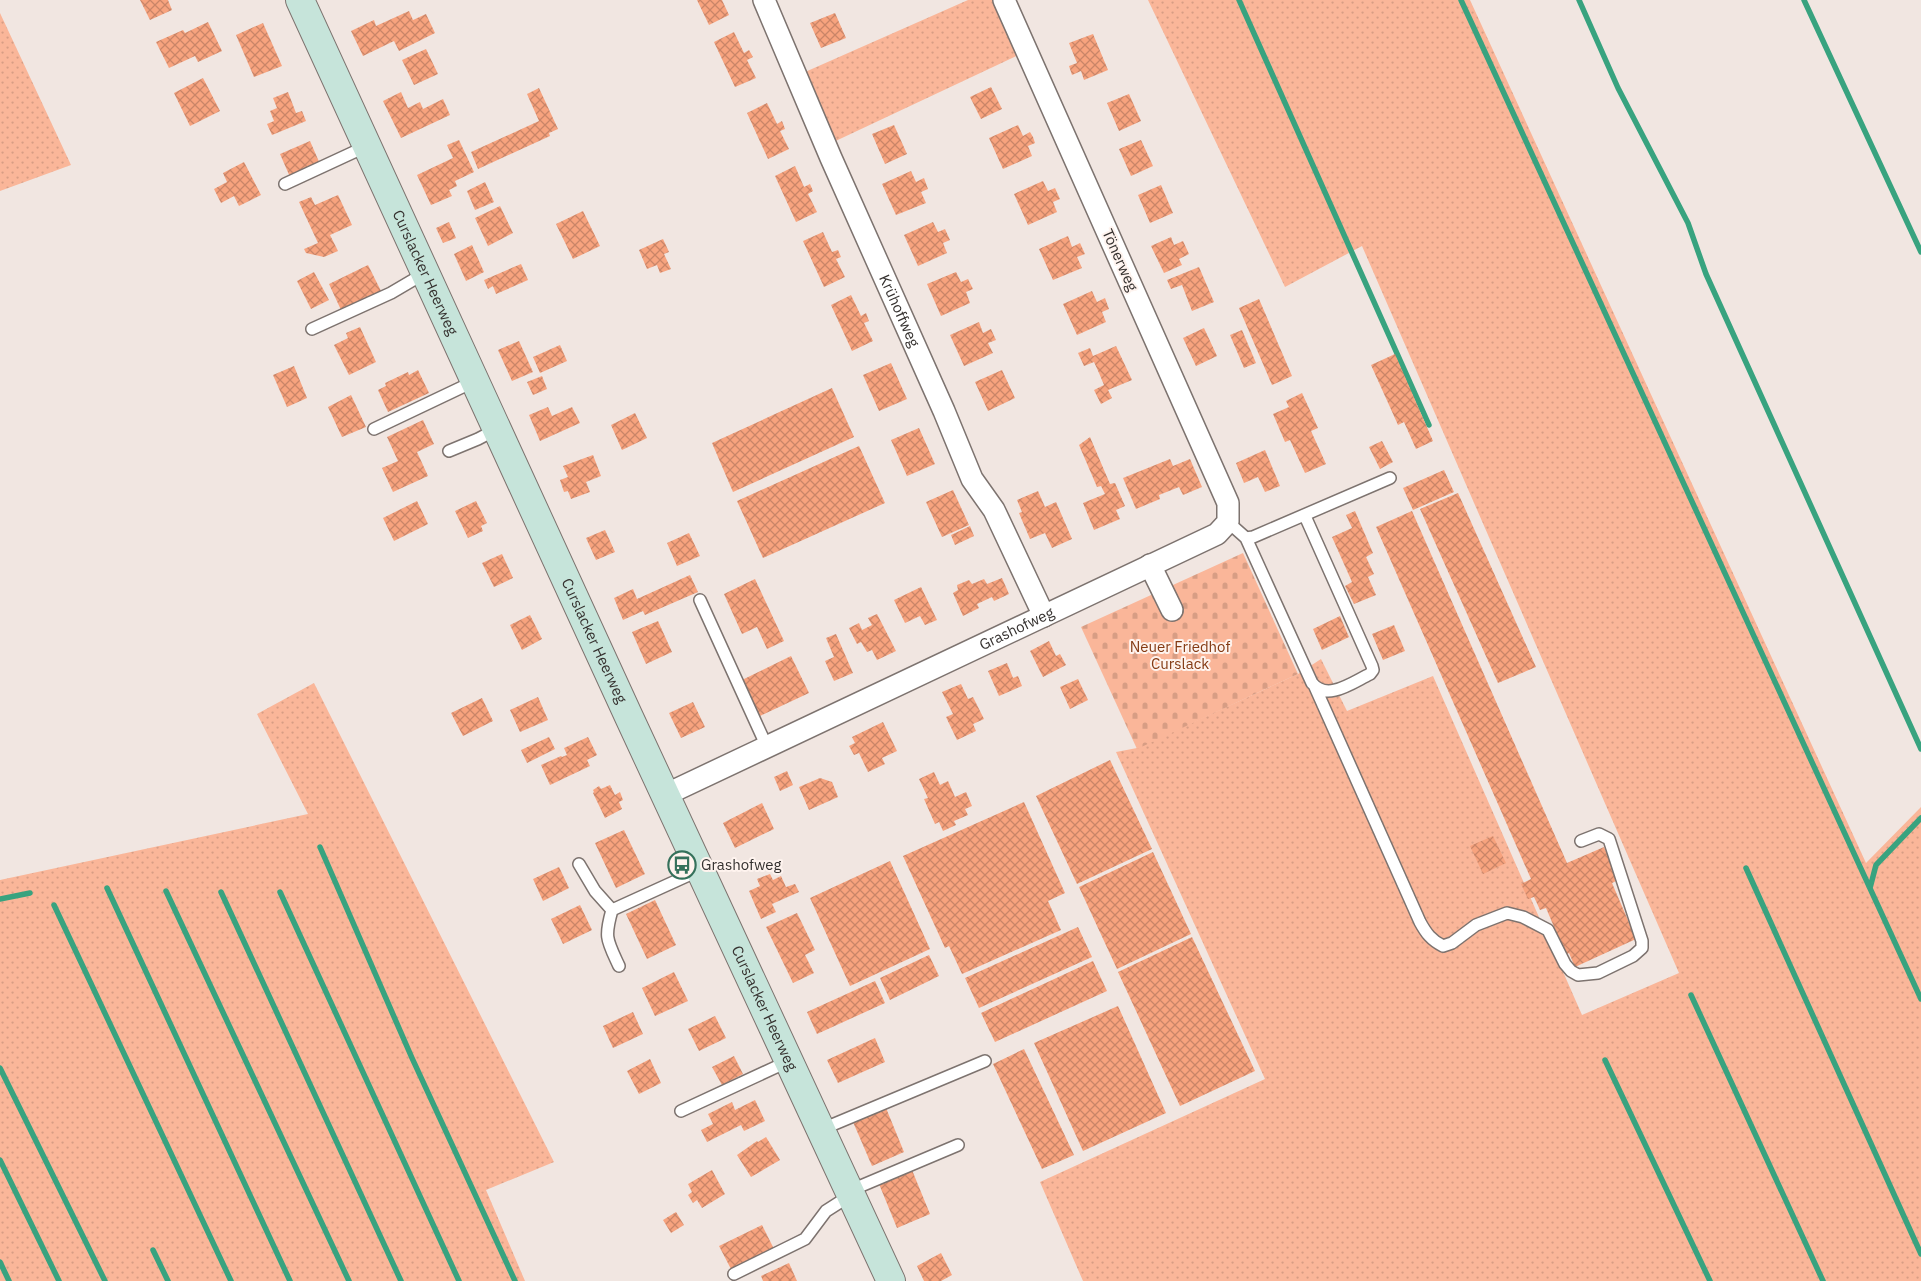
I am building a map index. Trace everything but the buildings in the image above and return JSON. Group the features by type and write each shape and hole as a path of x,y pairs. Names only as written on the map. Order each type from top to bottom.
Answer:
{"main road":[{"name":"Curslacker Heerweg","path":"300,0 665,795 891,1281"}],"street":[{"name":"Krühoffweg","path":"764,0 830,158 944,411 972,479 994,510 1044,616"},
{"name":"Tönerweg","path":"1004,0 1228,503 1228,522"},
{"name":"Grashofweg","path":"665,795 1217,534 1228,522"},
{"path":"1150,565 1172,610"}],"lane":[{"path":"285,184 367,146"},
{"path":"312,328 391,293 425,273"},
{"path":"374,429 475,381"},
{"path":"448,451 497,430"},
{"path":"1246,538 1253,537 1305,516 1390,478"},
{"path":"1305,516 1373,670 1370,674 1340,689 1328,692 1320,691 1315,687"},
{"path":"1228,522 1246,538 1426,934 1442,946 1452,942 1476,925 1507,913 1523,917 1548,930 1565,964 1571,972 1578,975 1598,973 1638,953 1642,948 1640,930 1609,839 1599,834 1581,841"},
{"path":"700,600 767,747"},
{"path":"579,864 595,891 612,910"},
{"path":"612,910 700,870"},
{"path":"612,910 607,939 619,966"},
{"path":"681,1111 789,1061"},
{"path":"820,1130 985,1061"},
{"path":"734,1274 805,1239 826,1211 850,1193 958,1145"}],"green space":[{"path":"968,0 1004,0 1027,51 825,146 796,76"},
{"path":"1148,0 1470,0 1866,863 1921,807 1921,1281 1083,1281 1040,1182 1265,1079 1116,752 1137,748 1298,674 1321,659 1347,711 1433,676 1582,1015 1679,973 1362,246 1285,287"},
{"path":"0,13 71,165 0,191"},
{"name":"Neuer Friedhof Curslack","path":"1243,553 1298,674 1137,749 1081,627"},
{"path":"314,683 554,1162 486,1190 525,1281 0,1281 0,880 308,814 257,714"}],"waterway":[{"path":"1239,0 1429,425"},
{"path":"1461,0 1921,999"},
{"path":"1579,0 1618,88 1688,223 1706,274 1921,749"},
{"path":"1804,0 1921,252"},
{"path":"1870,888 1876,865 1921,818"},
{"path":"320,847 412,1058 515,1281"},
{"path":"1746,868 1921,1254"},
{"path":"107,888 290,1281"},
{"path":"166,891 349,1281"},
{"path":"221,892 401,1281"},
{"path":"280,892 459,1281"},
{"path":"0,899 30,893"},
{"path":"54,905 231,1281"},
{"path":"1691,995 1823,1281"},
{"path":"1605,1060 1710,1281"},
{"path":"0,1068 105,1281"},
{"path":"0,1160 59,1281"},
{"path":"153,1250 168,1281"},
{"path":"0,1262 9,1281"}],"place":[{"name":"Grashofweg","path":"682,865"}]}
